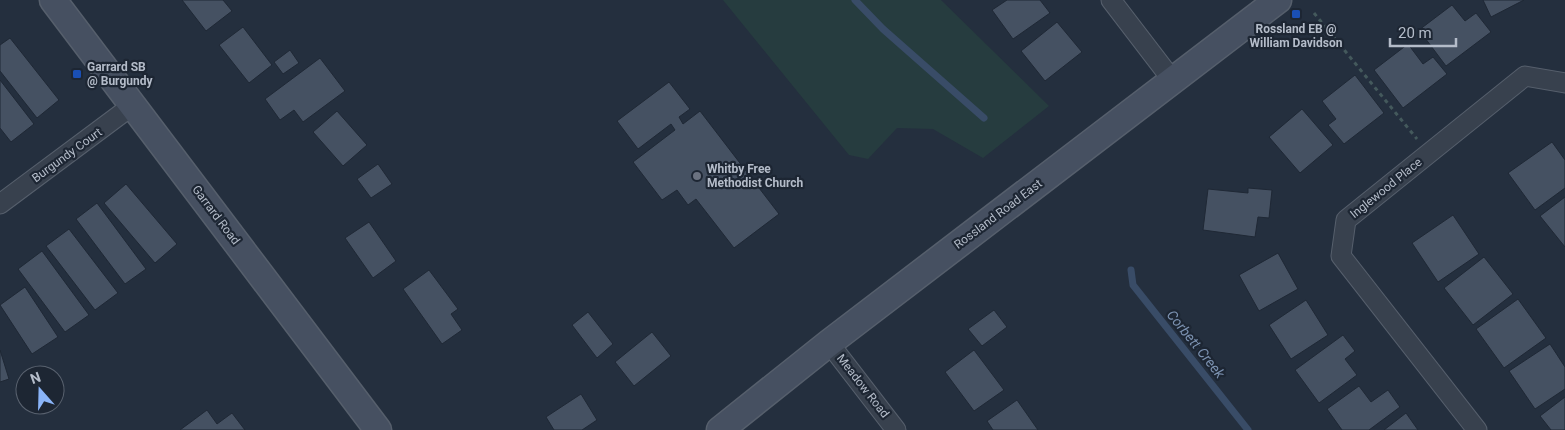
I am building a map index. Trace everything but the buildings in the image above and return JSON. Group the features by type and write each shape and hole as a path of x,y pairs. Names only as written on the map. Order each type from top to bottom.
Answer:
{"main road":[{"name":"Garrard Road","path":"53,0 378,430"},
{"name":"Rossland Road East","path":"720,430 829,343 1278,0"}],"street":[{"path":"1111,0 1173,81"},
{"name":"Inglewood Place","path":"1477,430 1341,256 1346,220 1525,76 1565,83"},
{"name":"Burgundy Court","path":"0,204 133,105"},
{"name":"Meadow Road","path":"829,343 896,430"}],"path":[{"path":"1314,13 1429,153"}],"green space":[{"path":"723,0 941,0 1049,106 983,158 933,129 897,128 868,159 849,155"}],"waterway":[{"name":"Corbett Creek","path":"855,0 883,29 984,118"},
{"name":"Corbett Creek","path":"1131,270 1133,285 1248,430"}],"place":[{"name":"Rossland EB @ William Davidson","path":"1296,14"},
{"name":"Garrard SB @ Burgundy","path":"77,74"},
{"name":"Whitby Free Methodist Church","path":"697,176"}]}
